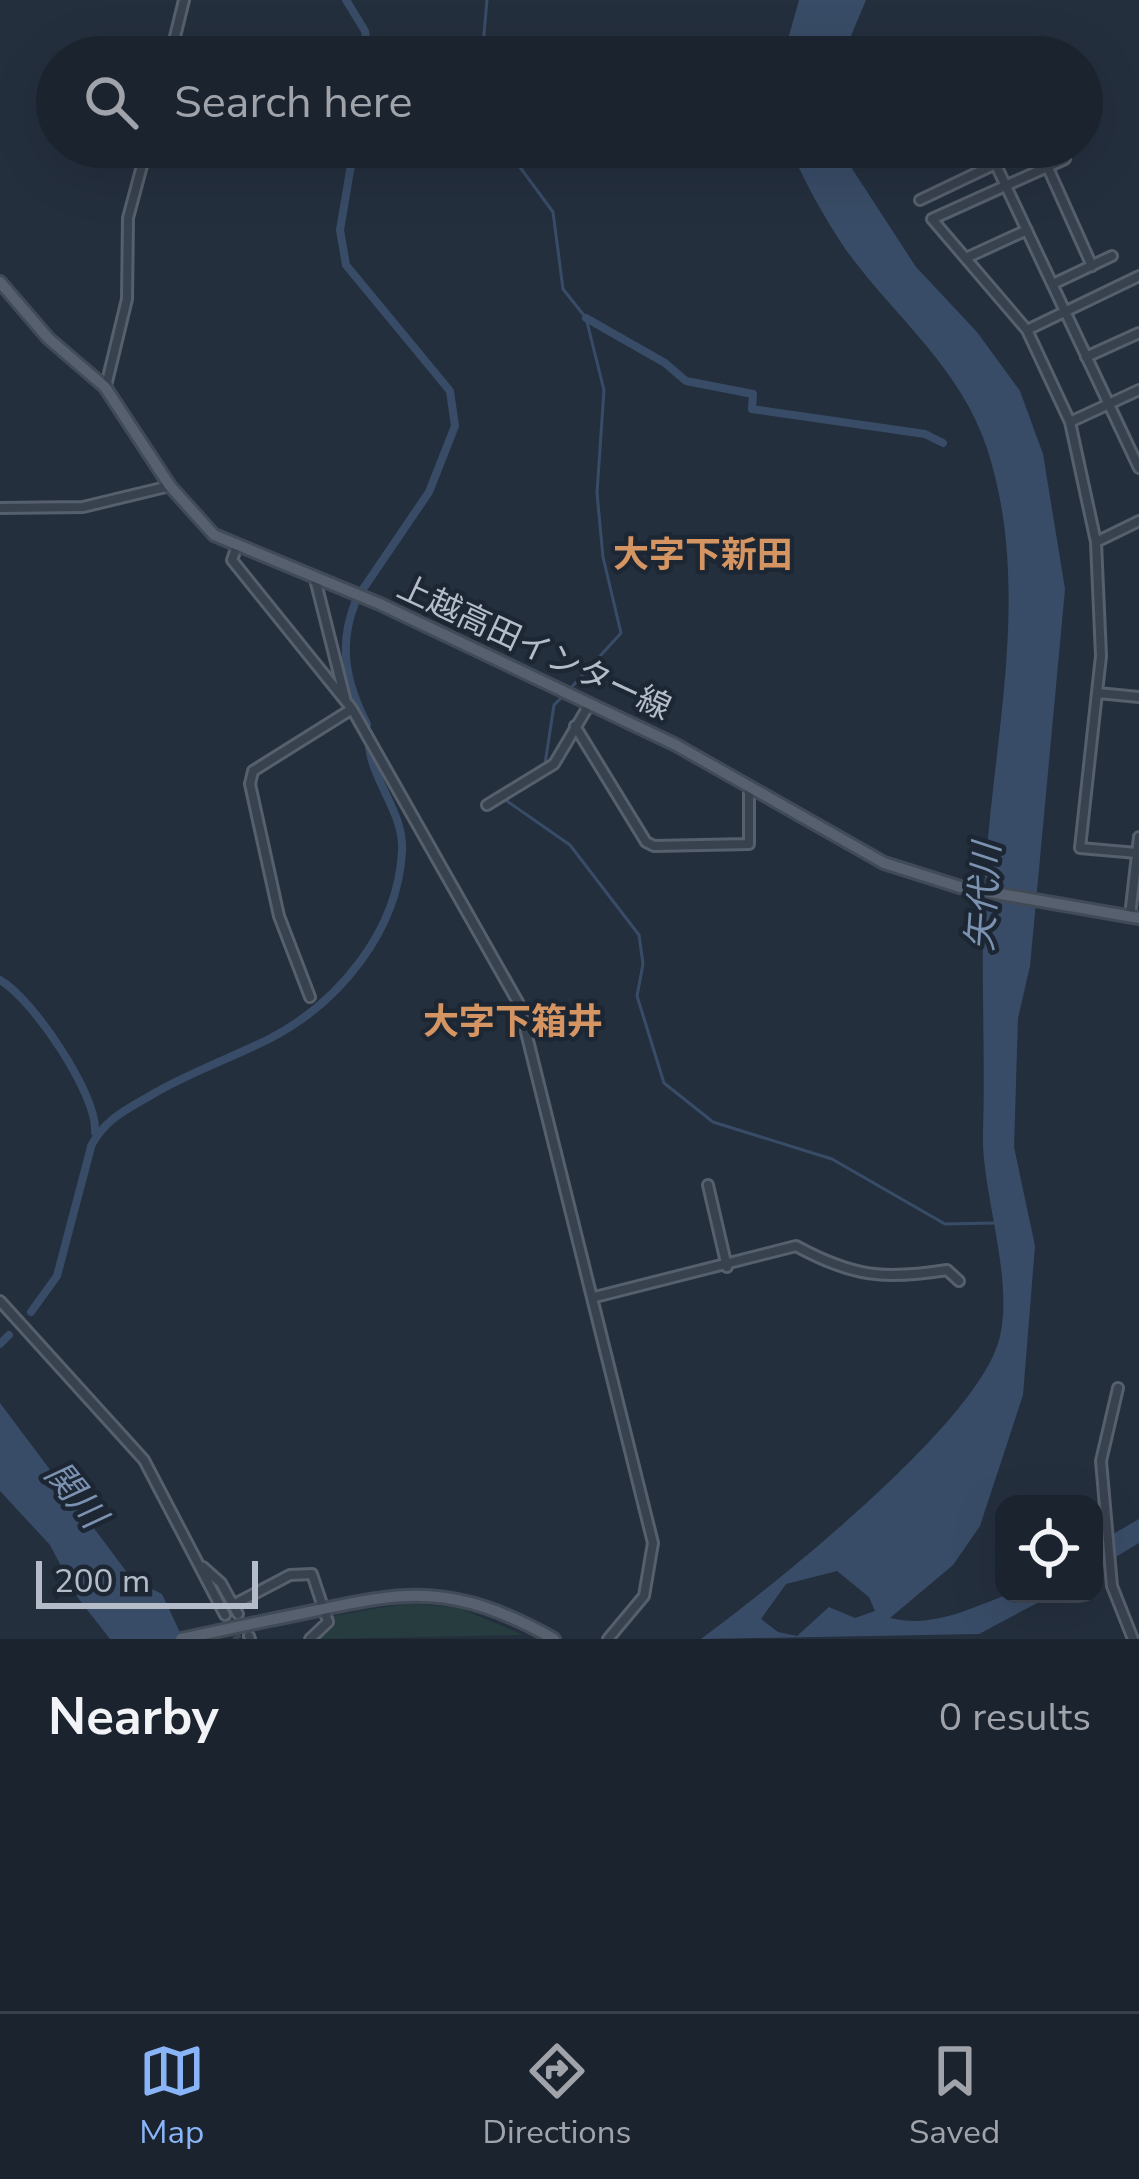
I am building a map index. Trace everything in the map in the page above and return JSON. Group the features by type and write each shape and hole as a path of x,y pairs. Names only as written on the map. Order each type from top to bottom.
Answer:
{"main road":[{"name":"上越高田インター線","path":"0,282 48,338 105,387 205,530 589,705 748,784 884,863 968,889 1135,918"},
{"path":"181,1639 418,1593 469,1599 554,1639"}],"street":[{"path":"175,36 184,0"},
{"path":"105,387 127,299 128,218 141,168"},
{"path":"920,200 985,168"},
{"path":"998,168 1135,448 1139,468"},
{"path":"1092,266 1048,168 932,219 1027,330 1070,422 1096,542 1102,632 1080,848 1137,853"},
{"path":"966,258 1027,230"},
{"path":"1053,284 1112,256"},
{"path":"1027,330 1139,276"},
{"path":"1087,357 1139,333"},
{"path":"1070,422 1139,391"},
{"path":"0,508 83,507 170,486"},
{"path":"1096,542 1139,521"},
{"path":"238,546 232,560 352,709 519,1004 595,1297 654,1556 644,1596 608,1639"},
{"path":"315,577 345,699"},
{"path":"1099,693 1139,697"},
{"path":"488,805 554,764 589,705"},
{"path":"310,997 279,916 250,784 253,771 352,709"},
{"path":"575,725 646,842 654,846 749,844 748,784"},
{"path":"1135,918 1139,838"},
{"path":"708,1186 728,1267"},
{"path":"595,1297 728,1267 796,1246 832,1266 887,1279 947,1270 958,1281"},
{"path":"0,1301 130,1441 175,1511 225,1615"},
{"path":"1118,1388 1102,1447 1112,1586 1132,1639"},
{"path":"202,1566 221,1583 236,1609 301,1573 318,1580 328,1622 310,1639"},
{"path":"1126,1620 1139,1618"}],"green space":[{"path":"408,1603 459,1608 524,1635 320,1639 333,1616"}],"water":[{"path":"799,0 866,0 851,36 789,36"},
{"name":"矢代川","path":"800,168 852,168 916,267 977,332 1020,391 1043,454 1065,589 1030,966 1018,1018 1014,1147 1035,1246 1023,1395 980,1526 953,1565 890,1618 935,1619 995,1600 1037,1603 979,1634 701,1639 820,1544 909,1463 977,1383 996,1349 1002,1326 1001,1272 983,1133 984,896 1009,603 1000,499 987,448 960,392 846,250","holes":["837,1571 869,1597 875,1611 855,1618 829,1607 797,1636 778,1632 761,1619 786,1584"]},
{"path":"0,1403 132,1579 162,1594 183,1639 110,1639 78,1598 50,1545 0,1491"},
{"path":"1139,1519 1139,1543 1103,1565 1103,1540"}],"waterway":[{"path":"346,0 366,36"},
{"path":"484,36 487,0"},
{"path":"350,168 340,230 346,265 450,391 455,426 429,492 361,592"},
{"path":"521,168 553,212 563,289 586,318 604,390 597,493 603,557 621,633 571,688"},
{"path":"586,318 665,363 686,381 753,394 752,409 925,434 943,443"},
{"path":"355,603 347,634 347,664 367,724"},
{"path":"545,764 554,705 564,695"},
{"path":"91,1146 110,1122 134,1105 295,1024 341,985 360,961 389,909 402,851 398,824 369,747"},
{"path":"504,799 570,845 639,935 643,964 637,996 664,1083 713,1122 832,1159 945,1224 996,1223"},
{"path":"0,980 29,1006 61,1049 86,1095 95,1132"},
{"path":"31,1312 57,1276 91,1147"},
{"path":"0,1344 9,1335"}],"tunnel":[{"path":"225,1614 238,1639"}],"district":[{"name":"大字下新田","path":"703,555"},
{"name":"大字下箱井","path":"513,1022"}],"water label":[{"name":"関川","path":"75,1495"}]}
